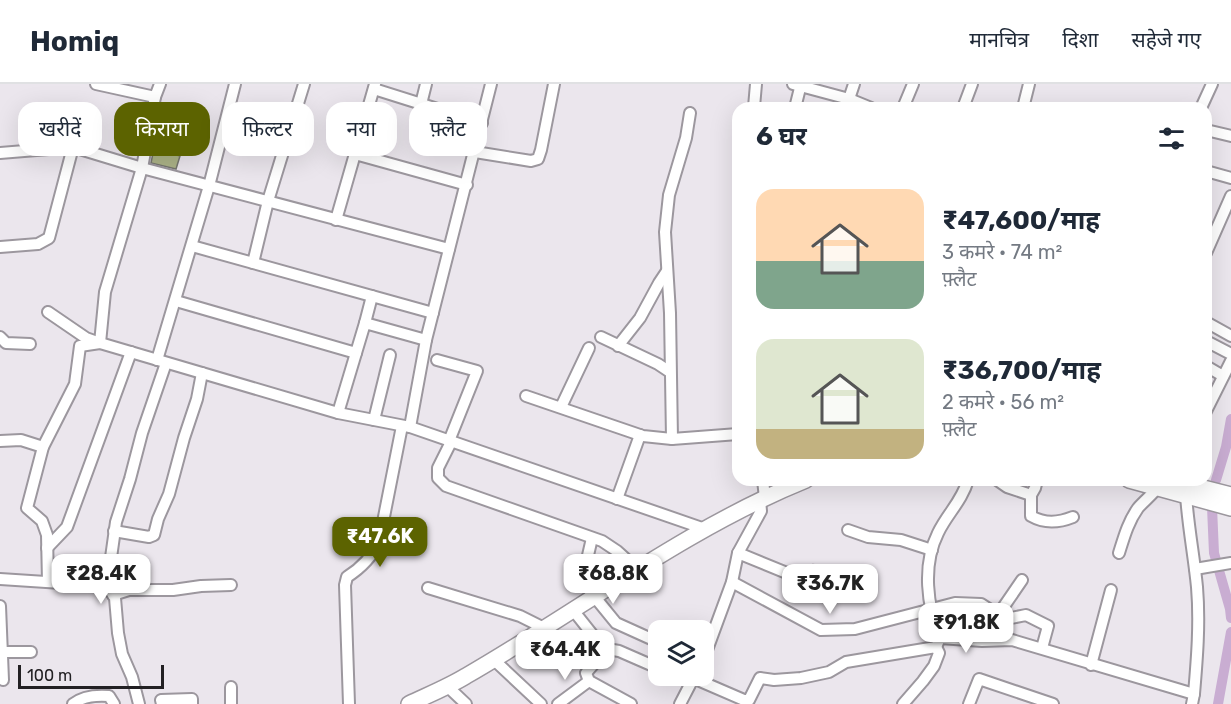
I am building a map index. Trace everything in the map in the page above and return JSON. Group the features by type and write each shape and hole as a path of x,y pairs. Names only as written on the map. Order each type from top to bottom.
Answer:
{"main road":[{"path":"408,704 447,686 494,659 705,529 763,499 779,486"},
{"path":"1151,486 1186,495 1205,494"},
{"path":"1187,486 1229,501"}],"street":[{"path":"96,84 155,97"},
{"path":"100,343 105,292 142,168 155,97 160,84"},
{"path":"139,704 132,677 122,654 110,591 114,531 235,84"},
{"path":"253,263 268,201 304,84"},
{"path":"422,102 426,84"},
{"path":"487,102 491,84"},
{"path":"487,154 531,161 538,159 554,84"},
{"path":"754,102 756,84"},
{"path":"796,102 798,85 842,101 854,84"},
{"path":"906,102 913,84"},
{"path":"965,102 972,84"},
{"path":"1024,102 1029,84"},
{"path":"1204,102 1212,84"},
{"path":"371,102 375,87 416,102"},
{"path":"672,439 670,313 665,232 669,195 686,138 690,113"},
{"path":"1212,131 1231,136"},
{"path":"0,153 18,152"},
{"path":"0,247 38,244 49,238 71,156"},
{"path":"102,156 449,249"},
{"path":"336,220 354,156"},
{"path":"362,156 466,185"},
{"path":"350,704 345,585 347,577 374,553 378,542 426,340 474,156"},
{"path":"1212,173 1231,178"},
{"path":"1212,245 1231,195"},
{"path":"192,246 433,313"},
{"path":"618,346 640,318 667,271"},
{"path":"338,413 372,296"},
{"path":"176,302 356,353"},
{"path":"48,312 86,338 100,343 338,413 406,427 705,529"},
{"path":"365,322 426,340"},
{"path":"1212,325 1231,336"},
{"path":"0,337 6,344 30,344"},
{"path":"601,337 658,363 670,372"},
{"path":"48,582 47,535 42,521 27,508 43,447 75,384 80,346 100,343"},
{"path":"1212,344 1231,354"},
{"path":"561,407 589,348"},
{"path":"47,548 67,527 131,352"},
{"path":"374,420 390,354"},
{"path":"437,360 477,371 438,468 438,478 446,486 592,538 617,551 638,570"},
{"path":"1212,390 1231,361"},
{"path":"1212,370 1223,376"},
{"path":"114,531 149,537 154,535 169,494 197,399 202,373"},
{"path":"526,396 640,435 672,439 732,434"},
{"path":"617,499 640,435"},
{"path":"0,441 21,440 43,447"},
{"path":"714,631 732,582 738,553 761,511 763,486"},
{"path":"909,702 934,666 939,653 929,596 927,569 937,533 962,497 966,486"},
{"path":"1006,486 1031,495"},
{"path":"1036,486 1031,495 1031,516 1040,521 1058,522 1072,517"},
{"path":"1119,553 1128,524 1139,507 1158,488"},
{"path":"712,686 752,702 760,678 774,680 801,678 829,672 846,662 938,642 1012,640 1193,699 1198,648 1197,589 1186,495"},
{"path":"848,530 868,537 901,540 932,550"},
{"path":"592,538 583,577 585,585 616,623 648,637"},
{"path":"738,553 804,580 813,571 839,589"},
{"path":"1195,569 1230,563"},
{"path":"0,579 48,582 110,591 173,591 201,586 231,585"},
{"path":"998,615 1022,580"},
{"path":"732,582 820,630 855,629 955,603 981,604 998,615 1011,618 1026,615 1048,626 1042,648"},
{"path":"428,588 520,616 544,628"},
{"path":"1091,665 1111,590"},
{"path":"0,606 3,680"},
{"path":"573,610 596,639 607,648 648,664"},
{"path":"607,648 586,673 589,681 631,704"},
{"path":"2,652 32,652"},
{"path":"494,659 541,704"},
{"path":"969,704 979,679 1053,704"},
{"path":"558,704 589,681"},
{"path":"447,686 466,704"},
{"path":"680,704 689,686"},
{"path":"231,687 231,704"},
{"path":"73,704 83,698 96,695 109,696 114,704"},
{"path":"162,704 162,700 192,699 192,704"}],"building":[{"path":"152,156 180,156 176,169 151,163"}],"waterway":[{"path":"1216,480 1226,447 1231,419"},
{"path":"1212,507 1214,553 1231,618"},
{"path":"1218,704 1231,632"}]}
